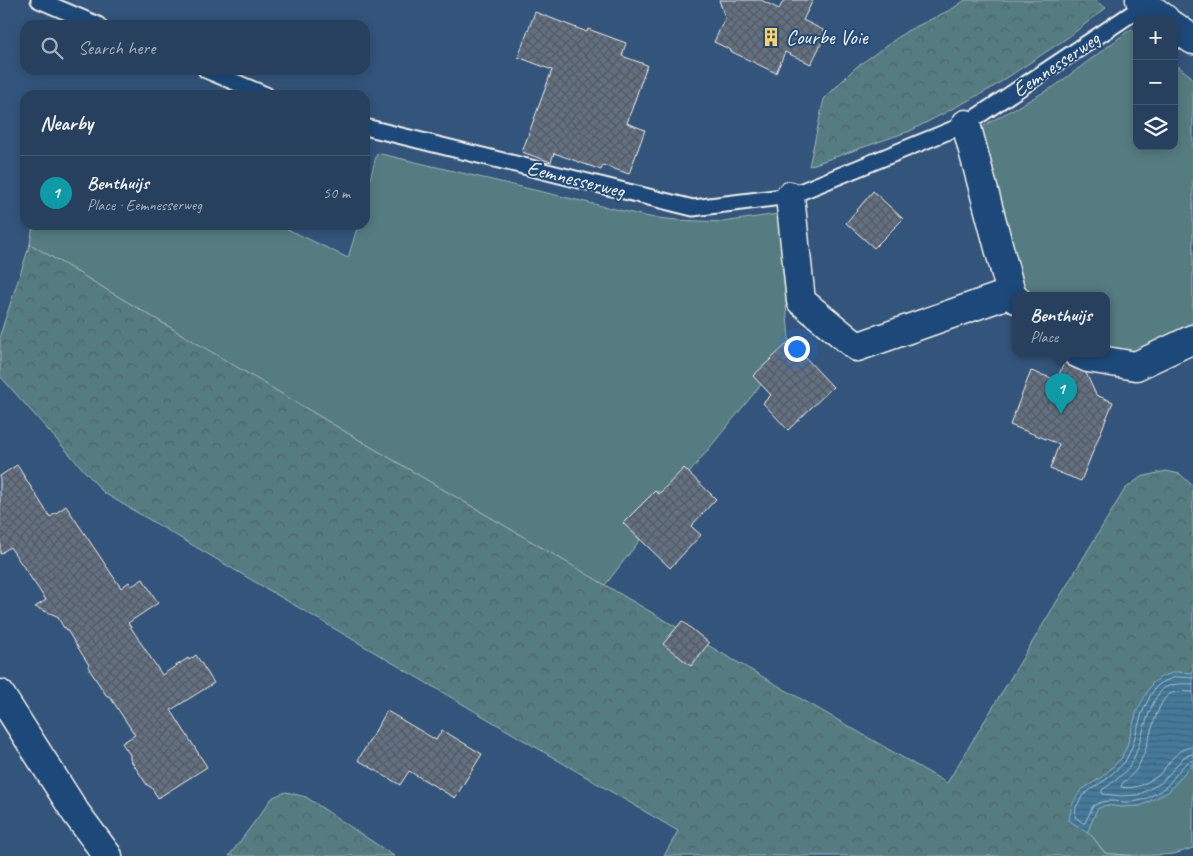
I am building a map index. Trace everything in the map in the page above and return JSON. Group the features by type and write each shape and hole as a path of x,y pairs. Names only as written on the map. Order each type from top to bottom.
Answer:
{"street":[{"path":"1178,29 1193,40"},
{"path":"966,124 1012,292"},
{"path":"790,196 801,301 858,347 1012,296"},
{"path":"1086,357 1136,366 1193,340"},
{"path":"0,694 76,813 108,856"}],"lane":[{"path":"39,0 86,20"},
{"name":"Eemnesserweg","path":"370,129 693,208 790,196 966,124 1151,8"},
{"path":"218,75 254,90"}],"green space":[{"path":"965,0 1094,0 1106,8 1067,38 990,89 910,131 809,166 824,99 855,68 907,31 952,9"},
{"path":"1131,29 1133,30 1133,150 1178,150 1178,66 1193,78 1193,322 1124,356 1110,354 1110,292 1028,292 1016,266 980,129 1055,86"},
{"path":"377,153 649,217 723,222 778,214 790,349 690,472 665,498 658,491 625,524 640,540 605,585 30,244 32,230 289,230 348,258 356,230 370,230 370,179"},
{"path":"30,244 678,628 947,783 1125,489 1141,477 1166,471 1180,474 1193,486 1193,673 1176,672 1137,711 1127,746 1121,759 1102,777 1080,791 1069,820 1092,836 1105,853 1132,856 664,856 678,831 104,493 0,376 0,335"},
{"path":"1193,763 1193,848 1166,855 1105,853 1092,836 1087,833 1097,809 1106,805 1121,807 1140,806 1168,792"},
{"path":"286,792 306,797 394,856 229,856 273,797"}],"water":[{"path":"1176,672 1193,673 1193,763 1168,792 1140,806 1121,807 1106,805 1097,809 1087,833 1069,820 1072,805 1080,791 1102,777 1121,759 1127,746 1137,711 1153,682 1163,676"}],"building":[{"name":"Courbe Voie","path":"719,0 761,0 779,9 784,0 813,0 803,20 827,32 811,64 785,52 776,73 714,42 725,18"},
{"path":"535,12 587,32 588,29 626,43 622,56 647,65 627,123 645,130 629,174 603,165 601,170 554,153 551,162 522,152 552,70 518,57"},
{"path":"873,191 903,219 874,248 846,223"},
{"path":"790,341 833,387 788,430 763,403 771,395 753,376"},
{"path":"1064,362 1086,373 1096,395 1113,402 1081,481 1050,469 1059,444 1010,425 1031,371 1057,380"},
{"path":"17,465 50,517 66,506 121,588 129,582 132,586 143,579 158,603 128,623 162,675 196,655 214,683 171,710 207,767 158,798 151,787 147,785 122,743 135,735 110,697 106,695 57,616 35,607 46,600 10,547 0,554 0,476"},
{"path":"684,468 716,499 691,526 701,535 670,568 623,523 655,491 659,494"},
{"path":"682,621 709,643 691,666 663,644"},
{"path":"387,711 436,740 442,730 482,754 455,798 409,771 400,785 358,760"}],"place":[{"name":"Courbe Voie","path":"771,37"},
{"name":"Benthuijs","path":"1061,414"}]}
